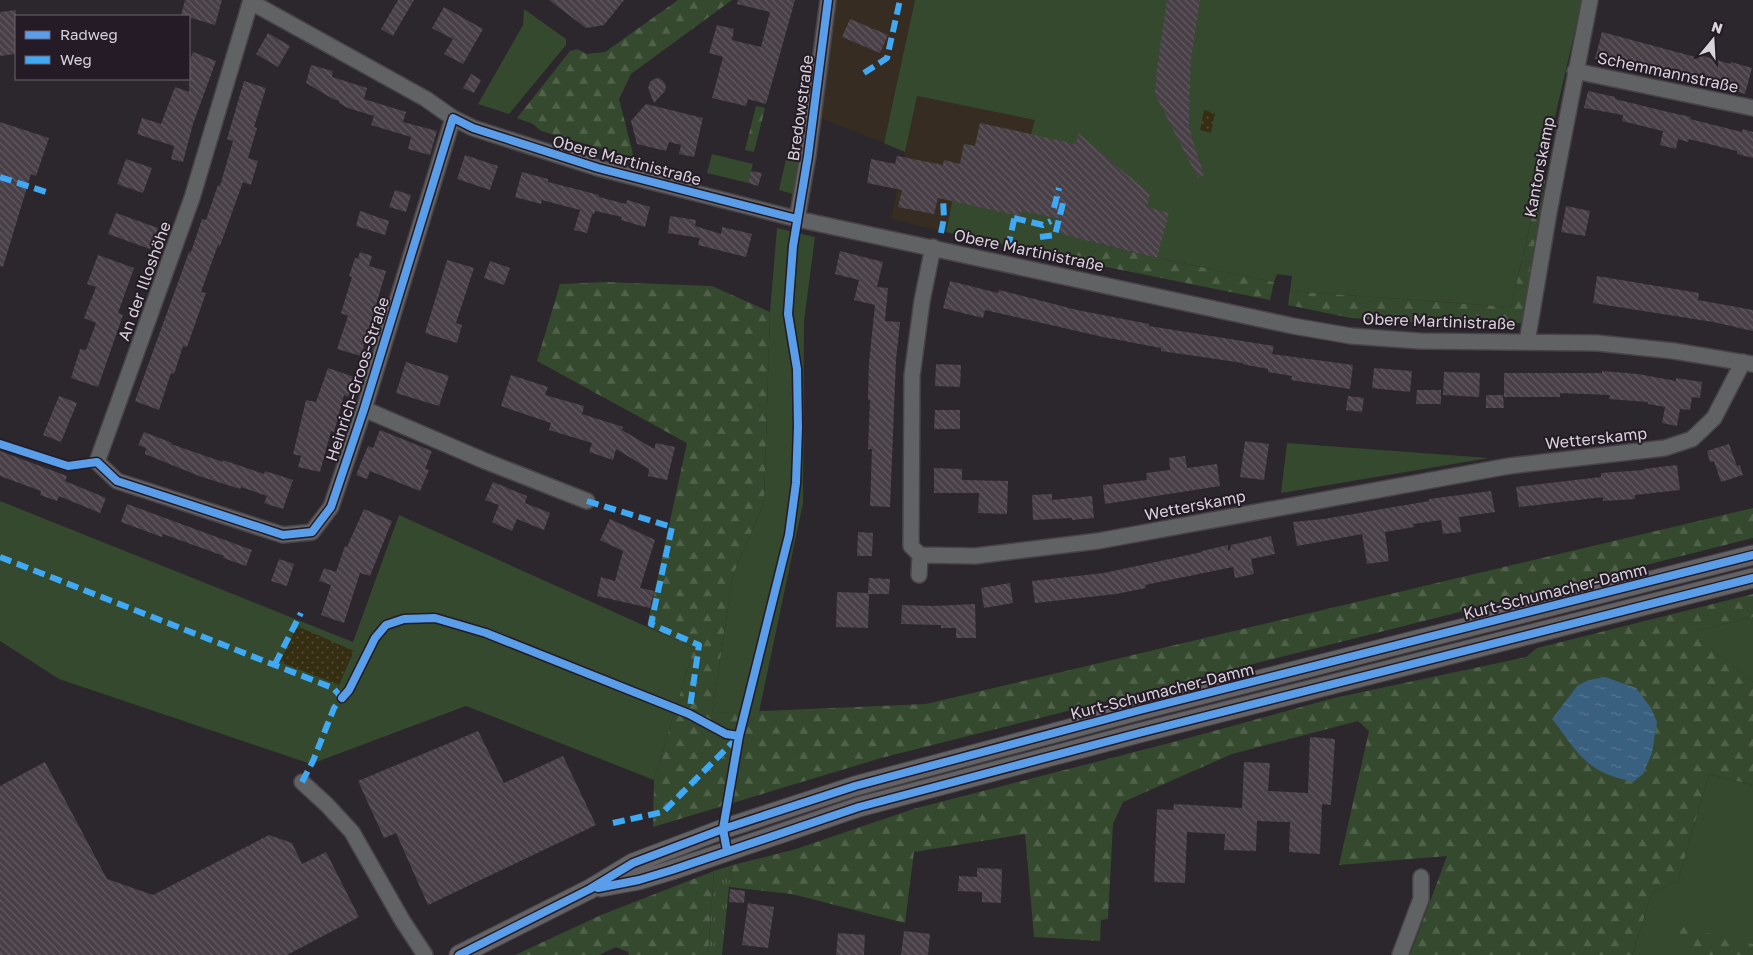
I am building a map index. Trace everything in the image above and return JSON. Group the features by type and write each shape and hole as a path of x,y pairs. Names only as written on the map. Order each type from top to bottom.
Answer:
{"main road":[{"name":"Kurt-Schumacher-Damm","path":"459,955 651,856 722,829 855,786 1140,710 1753,555"},
{"name":"Kurt-Schumacher-Damm","path":"590,889 639,880 663,873 859,807 1148,730 1753,578"}],"street":[{"name":"Bredowstraße","path":"797,219 810,138 828,0"},
{"name":"Kantorskamp","path":"1527,342 1575,71 1590,0"},
{"name":"Obere Martinistraße","path":"251,1 426,99 453,118 474,128 598,168 797,219 1294,326 1351,336 1420,341 1605,344 1674,350 1748,363"},
{"name":"An der Illoshöhe","path":"199,508 117,481 97,462 192,198 251,1"},
{"name":"Schemmannstraße","path":"1575,71 1753,108"},
{"name":"Heinrich-Groos-Straße","path":"199,508 283,535 312,532 331,507 364,409 453,118"},
{"path":"919,575 920,555 911,546 912,376 922,301 933,247"},
{"name":"Wetterskamp","path":"920,555 974,556 1098,541 1508,466 1665,448 1692,439 1714,418 1748,363"},
{"name":"Heinrich-Groos-Straße","path":"364,409 485,461 587,501"},
{"path":"302,782 352,832 402,920 425,955"},
{"path":"1400,955 1421,900 1421,877"}],"shaded area":[{"path":"837,0 915,0 884,143 820,118"},
{"path":"916,96 1035,120 1032,135 975,146 964,145 946,232 891,219"}],"green space":[{"path":"678,0 732,0 631,74 619,99 634,158 541,131 533,124 517,118 570,51 578,49 586,54 605,52"},
{"path":"915,0 1582,0 1511,307 1290,291 1292,276 1277,274 1274,282 1157,258 1098,243 1095,253 1070,248 1067,259 946,232 964,144 975,146 980,123 1031,134 1035,120 917,96 905,152 884,143"},
{"path":"524,9 566,39 566,45 509,114 478,104 523,25"},
{"path":"756,106 765,108 754,152 745,150"},
{"path":"712,154 753,164 748,183 707,173"},
{"path":"786,159 801,162 793,194 779,190"},
{"path":"1541,178 1545,180 1522,323 1423,323 1351,318 1288,305 1290,291 1511,307"},
{"path":"777,228 815,237 804,321 803,503 759,712 712,713 733,575 764,503 770,312"},
{"path":"1097,243 1157,258 1274,282 1270,300 1067,259 1070,247 1095,253"},
{"path":"606,282 712,286 770,312 764,503 733,575 712,713 926,704 1753,508 1753,538 881,758 653,827 654,780 694,648 647,626 687,443 537,361 560,284"},
{"path":"1287,443 1489,458 1281,493"},
{"path":"0,501 353,642 399,515 694,648 654,780 466,706 311,764 59,679 0,641"},
{"path":"1753,594 1753,617 1692,632 1753,682 1753,785 1709,774 1678,881 1652,893 1632,955 1410,955 1447,856 1339,865 1369,731 1358,721 1232,754 1123,802 1113,824 1108,919 1101,920 1100,941 1034,937 1025,834 914,852 905,923 792,894 729,887 733,865 796,849 913,809 1181,740 1334,698 1526,657 1537,648"},
{"path":"1753,617 1753,682 1691,632"},
{"path":"1709,774 1753,785 1753,955 1632,955 1652,893 1678,881"},
{"path":"733,865 722,955 708,955 714,871"},
{"path":"714,871 708,955 629,955 628,952 616,947 599,955 515,955 601,915"},
{"path":"1683,927 1753,944 1753,955 1699,955 1679,932"}],"sand":[{"path":"1204,110 1215,113 1211,133 1200,130"},
{"path":"297,626 354,651 339,685 280,662"}],"water":[{"path":"1605,677 1636,688 1651,708 1657,722 1652,753 1643,774 1633,782 1620,779 1594,768 1575,750 1552,719 1578,685 1589,680"}],"building":[{"path":"185,0 222,0 215,25 190,18 190,15 181,15"},
{"path":"398,0 414,0 393,36 381,29"},
{"path":"549,0 624,0 604,25 586,28"},
{"path":"738,0 795,0 766,104 748,99 746,106 712,98 723,57 709,53 717,25 734,29 732,40 761,47 770,12 737,4"},
{"path":"1167,0 1200,0 1191,60 1189,110 1189,125 1192,138 1204,175 1198,178 1155,94"},
{"path":"444,7 483,29 463,64 444,54 453,39 432,28"},
{"path":"16,10 15,54 0,56 0,12"},
{"path":"850,19 888,35 880,53 842,37"},
{"path":"1602,32 1699,58 1700,55 1752,68 1745,94 1680,75 1679,79 1595,59"},
{"path":"268,33 290,46 278,67 256,54"},
{"path":"193,52 216,61 193,124 183,162 171,159 174,146 137,134 142,118 161,124 175,87 189,92 190,60"},
{"path":"311,65 333,71 332,77 367,88 364,99 406,112 403,122 437,131 430,155 408,149 411,137 371,125 374,116 348,108 306,83"},
{"path":"471,74 481,80 474,93 463,88"},
{"path":"659,78 666,86 665,91 654,103 648,88 650,82"},
{"path":"244,81 266,88 254,127 257,128 248,158 258,161 251,185 243,182 201,292 206,293 187,347 183,346 174,374 171,373 159,410 135,401 202,219 206,220 218,185 220,186 233,141 227,139"},
{"path":"1588,91 1742,132 1743,129 1753,132 1753,158 1737,154 1737,151 1689,139 1688,142 1678,139 1676,149 1660,145 1663,131 1622,121 1623,115 1584,108"},
{"path":"646,104 703,118 694,157 679,154 681,145 669,142 666,151 637,144 631,121"},
{"path":"0,122 49,138 36,176 31,174 3,267 0,266"},
{"path":"980,123 1076,144 1078,133 1150,194 1147,207 1169,213 1157,258 1058,233 1061,219 1022,211 1020,216 938,198 934,214 898,207 902,190 867,183 871,159 895,164 897,156 943,165 944,160 960,164 964,144 975,146"},
{"path":"465,155 498,166 490,190 457,179"},
{"path":"126,159 152,168 143,193 117,184"},
{"path":"751,171 762,173 758,186 748,183"},
{"path":"522,172 548,179 548,182 599,195 599,197 626,204 627,200 650,207 645,227 621,220 622,217 595,211 592,214 587,233 574,230 580,210 542,200 541,204 515,197"},
{"path":"395,190 411,195 406,212 389,207"},
{"path":"1566,206 1590,211 1585,236 1561,232"},
{"path":"360,211 389,221 385,235 356,226"},
{"path":"116,213 158,228 150,249 108,234"},
{"path":"670,216 696,220 695,226 721,234 722,227 752,234 746,257 698,245 700,238 668,233"},
{"path":"840,251 883,262 876,291 877,287 888,288 885,321 900,322 896,360 890,507 870,506 872,449 868,449 870,400 868,400 869,363 875,305 854,300 859,280 835,274"},
{"path":"360,252 372,256 369,266 386,271 361,356 337,349 348,316 341,313 352,277 349,276 355,258 358,259"},
{"path":"98,255 134,268 118,313 123,315 98,387 71,378 80,349 86,350 96,323 84,318 96,287 87,284"},
{"path":"447,260 474,268 456,323 462,325 457,343 425,333"},
{"path":"490,261 510,268 504,285 484,278"},
{"path":"1597,276 1699,293 1698,300 1753,310 1753,331 1713,322 1593,303"},
{"path":"950,281 998,293 999,290 1077,310 1149,324 1149,326 1274,346 1272,354 1353,365 1350,389 1291,380 1292,376 1268,372 1268,369 1243,363 1161,351 1161,348 985,310 983,318 943,308"},
{"path":"406,362 449,376 439,406 396,393"},
{"path":"936,364 961,365 960,387 935,386"},
{"path":"328,368 354,377 348,397 344,395 334,432 331,431 320,472 298,467 301,456 293,454 306,400 316,402"},
{"path":"1374,368 1412,371 1410,392 1372,388"},
{"path":"1602,371 1638,374 1676,381 1676,378 1702,382 1700,398 1692,397 1690,410 1680,409 1677,426 1662,423 1665,407 1648,404 1648,402 1609,399 1610,395 1560,393 1560,397 1504,397 1504,373 1602,373"},
{"path":"1444,372 1480,373 1479,397 1443,395"},
{"path":"511,375 548,387 545,395 584,406 582,414 623,427 622,430 654,449 656,443 675,447 667,480 648,476 649,469 616,449 613,460 589,452 592,443 549,430 551,423 501,406"},
{"path":"1417,390 1441,390 1441,404 1416,404"},
{"path":"1486,395 1503,395 1504,408 1486,408"},
{"path":"59,396 77,403 61,442 43,435"},
{"path":"1348,396 1364,398 1362,412 1346,410"},
{"path":"935,410 960,410 960,429 934,429"},
{"path":"380,430 432,451 425,469 429,470 420,491 370,471 367,479 356,475 368,446 373,448"},
{"path":"144,432 171,444 223,462 223,460 264,474 265,471 293,480 283,509 264,503 267,496 199,476 145,454 146,448 138,445"},
{"path":"1245,441 1269,444 1264,480 1240,477"},
{"path":"1729,444 1737,466 1740,465 1743,475 1721,482 1714,461 1710,462 1707,451"},
{"path":"0,451 67,476 65,481 106,498 100,513 59,496 57,501 40,495 41,491 0,476"},
{"path":"1185,456 1187,468 1217,464 1220,486 1105,504 1103,485 1147,480 1146,473 1170,470 1169,458"},
{"path":"1677,465 1680,490 1635,495 1635,499 1603,501 1603,497 1519,507 1516,487 1601,477 1601,473 1644,470"},
{"path":"934,468 962,469 962,480 1008,481 1007,514 978,513 979,493 934,493"},
{"path":"493,482 527,496 525,503 550,513 544,530 517,519 512,531 492,522 499,505 485,500"},
{"path":"1491,491 1495,512 1459,517 1461,532 1443,534 1441,520 1413,524 1414,527 1385,532 1389,561 1367,564 1362,534 1297,546 1293,522 1324,519 1429,501 1429,499"},
{"path":"1052,494 1052,500 1092,496 1094,518 1033,520 1032,495"},
{"path":"127,504 252,550 246,566 163,534 162,537 121,522"},
{"path":"364,509 392,521 370,576 360,573 344,623 321,615 331,585 319,581 324,568 336,572 345,546 347,547"},
{"path":"610,519 655,540 640,588 654,591 650,608 597,596 601,577 615,581 623,551 600,540"},
{"path":"858,532 873,533 872,556 857,556"},
{"path":"1271,536 1275,554 1251,559 1254,574 1235,578 1233,567 1145,585 1146,588 1116,594 1035,603 1032,581 1104,573 1228,545 1228,550 1230,550 1231,545"},
{"path":"279,559 294,564 287,586 271,581"},
{"path":"869,578 890,579 889,594 869,594 868,628 836,627 837,592 868,593"},
{"path":"1010,583 1013,603 984,608 981,588"},
{"path":"975,604 976,638 956,638 956,628 941,628 941,625 901,624 902,605"},
{"path":"478,731 504,783 563,756 596,825 428,905 396,833 384,838 358,781"},
{"path":"1310,737 1335,739 1331,805 1322,804 1320,854 1289,852 1290,822 1257,821 1256,851 1224,850 1225,834 1187,832 1185,883 1154,882 1157,809 1173,810 1174,804 1242,808 1244,762 1270,763 1268,791 1308,793"},
{"path":"45,762 107,879 153,895 269,835 292,843 302,864 326,852 359,917 287,955 0,955 0,786"},
{"path":"977,868 1002,869 1001,903 982,902 982,892 958,891 959,876 977,877"},
{"path":"730,889 745,891 744,903 729,902"},
{"path":"748,903 774,907 768,948 742,945"},
{"path":"904,931 930,934 928,955 901,955"},
{"path":"838,933 865,935 864,955 836,955"}],"marked path":[{"path":"864,73 887,58 900,0"},
{"path":"0,177 49,193"},
{"path":"1054,208 1059,188"},
{"path":"941,233 944,218 943,198"},
{"path":"1040,237 1055,235 1063,203 1057,198"},
{"path":"1008,248 1015,215"},
{"path":"1014,218 1043,225 1051,221"},
{"path":"587,501 672,527 651,624 699,645 689,714"},
{"path":"0,557 333,688 342,698"},
{"path":"275,664 301,613"},
{"path":"302,782 313,761 334,708 344,695"},
{"path":"613,823 663,812 737,738"}],"cycle path":[{"path":"727,851 723,829 739,736 789,535 796,483 798,427 797,369 788,314 793,246 808,156 828,0"},
{"path":"0,444 68,466 97,462 117,481 283,535 312,532 331,507 364,409 453,118 473,128 598,168 797,219"},
{"path":"459,955 590,889 633,863 723,829 855,786 1140,710 1753,555"},
{"path":"598,888 639,880 672,870 859,807 1139,733 1753,578"},
{"path":"342,698 349,690 375,638 386,625 404,619 435,618 486,633 689,714 726,734 739,736"}]}
